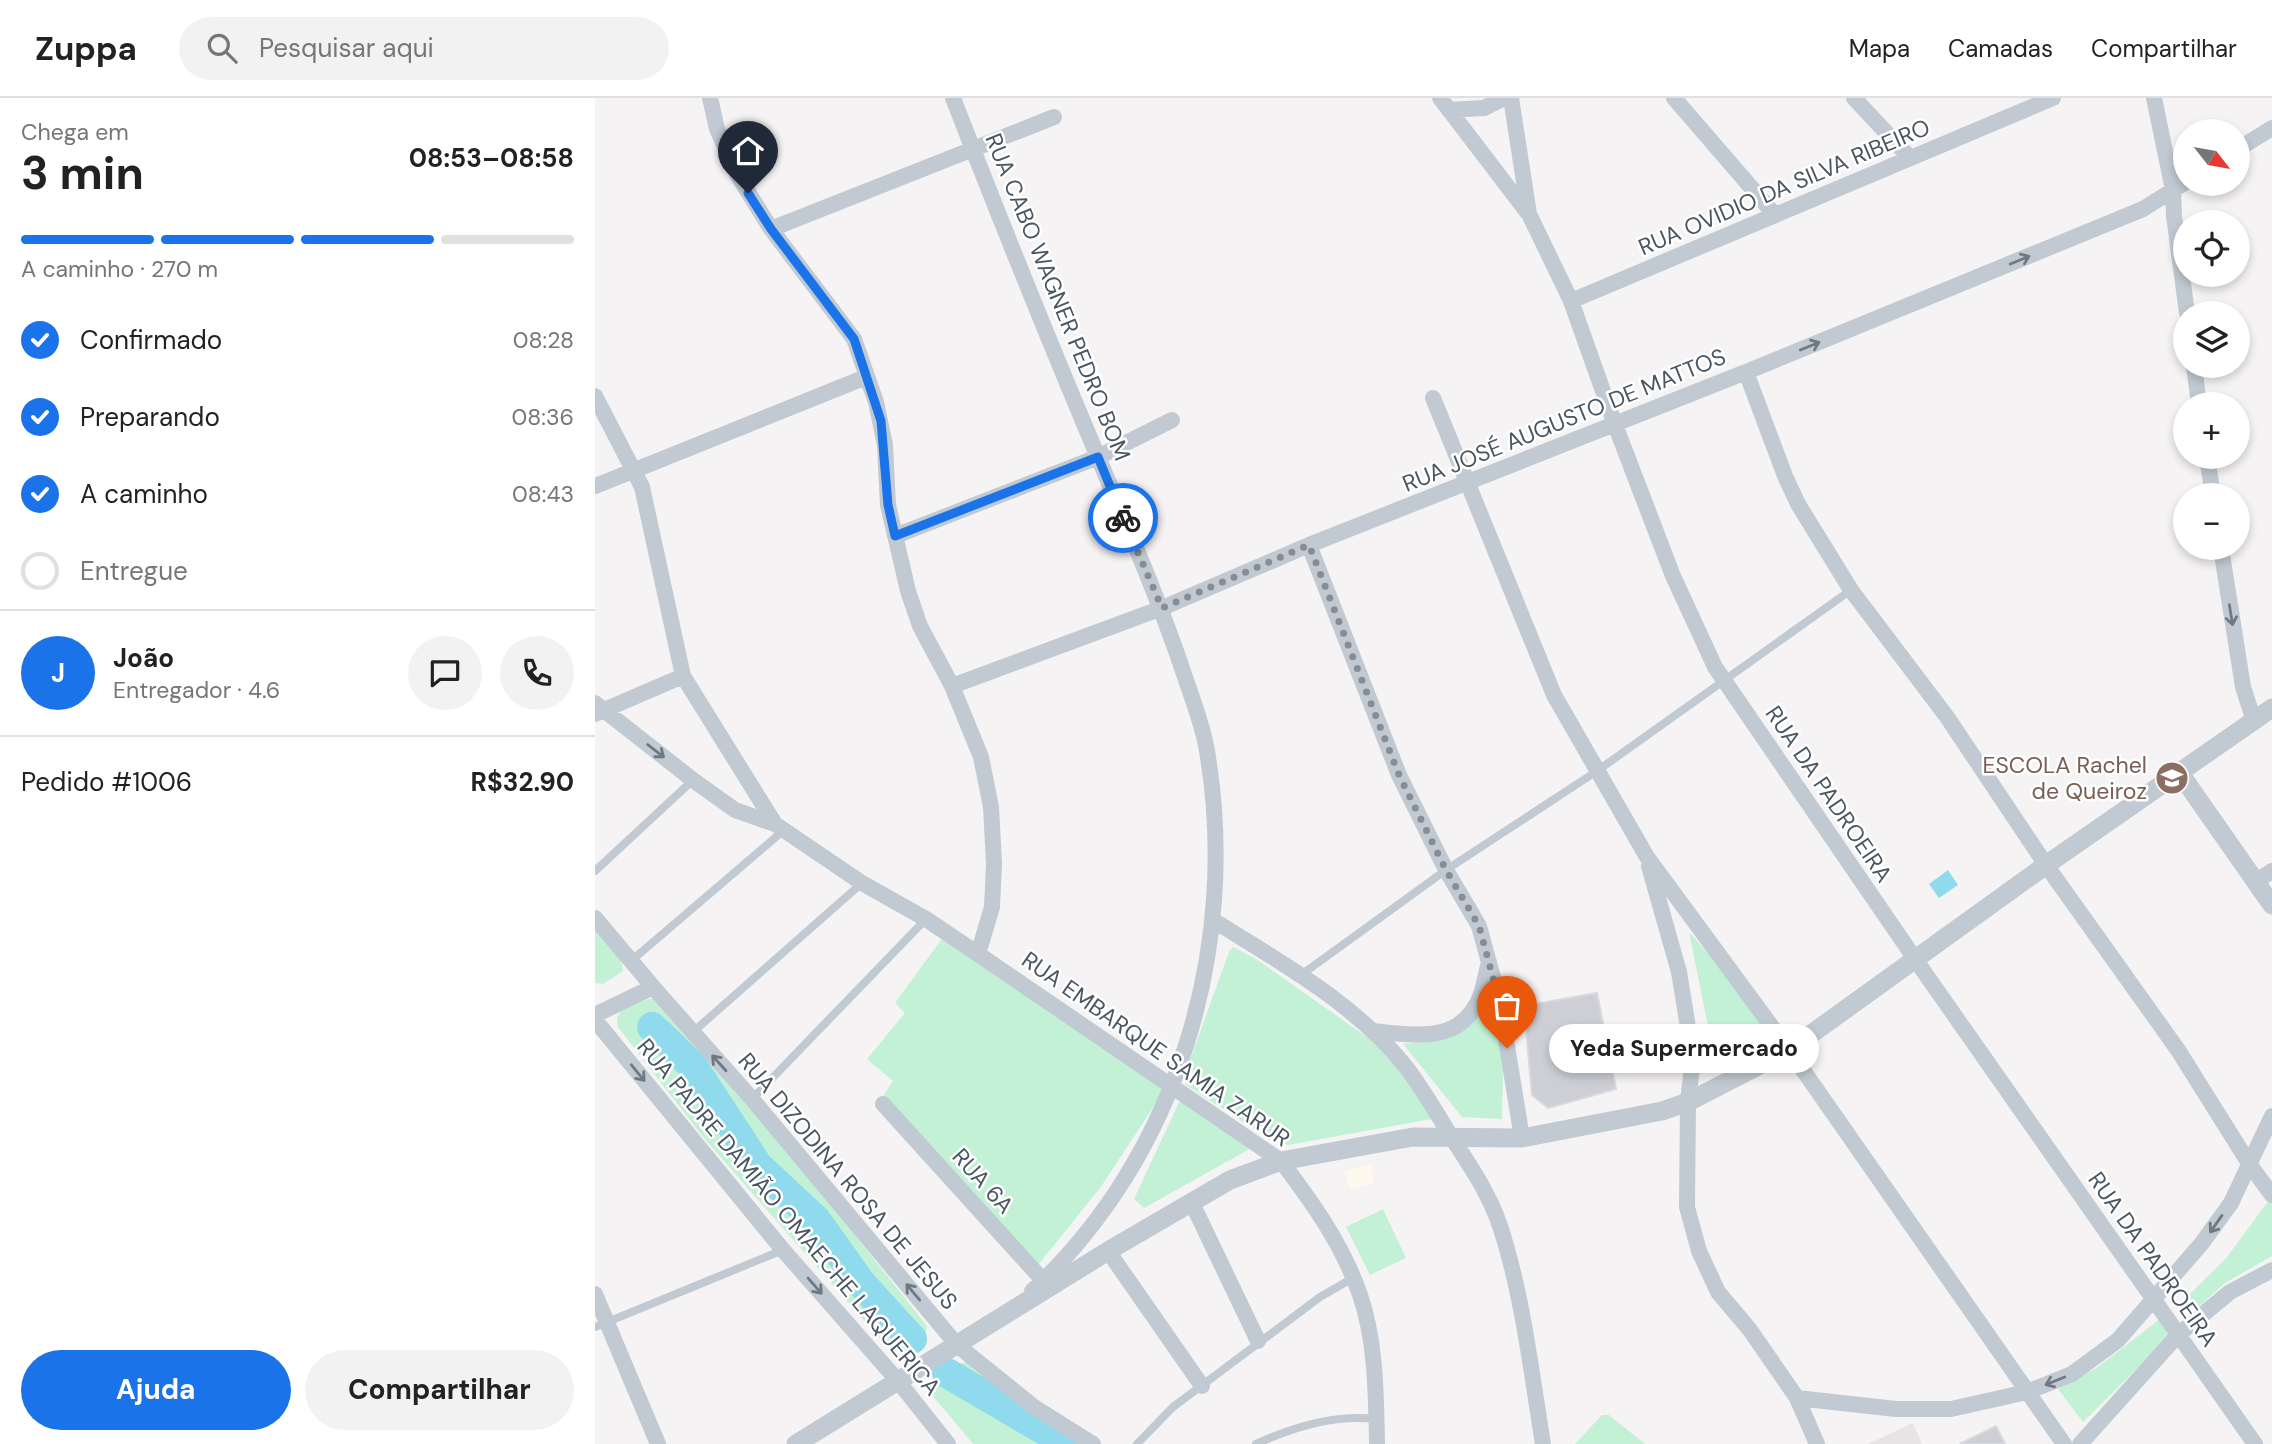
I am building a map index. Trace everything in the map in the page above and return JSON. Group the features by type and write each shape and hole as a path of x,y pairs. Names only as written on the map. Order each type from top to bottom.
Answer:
{"street":[{"path":"710,98 717,130 737,174 771,229 854,339 881,421 888,505 908,591 920,625 952,686 981,758 991,807 994,864 992,907 978,954"},
{"name":"RUA CABO WAGNER PEDRO BOM","path":"953,98 1162,608 1207,749 1216,875 1206,974 1160,1117 1137,1158 1091,1228 1047,1285"},
{"path":"1445,104 1484,108 1504,98"},
{"name":"RUA DA PADROEIRA","path":"1511,98 1529,214 1571,301 1673,576 1715,667 1915,959 2255,1444"},
{"path":"1674,98 1776,215"},
{"path":"1854,98 1910,158"},
{"path":"2154,98 2173,165"},
{"name":"RUA OVIDIO DA SILVA RIBEIRO","path":"1571,301 2047,99"},
{"path":"1445,104 1529,214"},
{"path":"771,229 1054,117"},
{"path":"2251,141 2272,128"},
{"name":"RUA JOSÉ AUGUSTO DE MATTOS","path":"952,686 1162,608 1309,545 1614,422 1747,372 2143,209 2173,190"},
{"path":"2177,196 2173,216 2185,301"},
{"path":"1747,372 1798,504 1851,590 1947,717 2046,864 2178,1050 2250,1165 2272,1195"},
{"path":"595,486 866,377"},
{"path":"595,396 635,470 650,517 683,676 779,828"},
{"path":"1433,398 1554,695 1647,857 1789,1050 2064,1444"},
{"path":"895,536 1098,457 1172,421"},
{"path":"1309,545 1399,775 1446,870 1479,926 1500,1003 1522,1138"},
{"path":"2223,560 2243,687 2254,721"},
{"path":"597,709 683,676"},
{"path":"796,1444 1006,1316 1047,1285 1230,1180 1281,1161 1413,1137 1522,1138 1662,1111 1688,1101 1789,1050 2046,864 2272,708"},
{"path":"597,709 736,810 779,828"},
{"path":"2179,772 2265,876 2272,905"},
{"name":"RUA EMBARQUE SAMIA ZARUR","path":"779,828 862,883 926,919 1281,1161 1314,1205 1338,1247 1360,1295 1368,1327 1377,1444"},
{"path":"1647,857 1679,972 1693,1058 1688,1101 1687,1207 1699,1251 1718,1292 1750,1330 1797,1398 1818,1444"},
{"name":"RUA DIZODINA ROSA DE JESUS","path":"595,918 752,1099 957,1345 1034,1407 1093,1444"},
{"path":"1213,920 1301,975 1373,1031 1405,1066 1486,1191 1500,1225 1521,1309 1543,1444"},
{"path":"1373,1031 1424,1036 1448,1031 1469,1016 1481,995 1489,960"},
{"path":"595,1018 653,987"},
{"name":"RUA PADRE DAMIÃO OMAECHE LAQUERICA","path":"595,1018 783,1250 898,1381 948,1444"},
{"name":"RUA 6A","path":"883,1104 1047,1285"},
{"path":"1797,1398 1896,1409 1951,1409 2027,1392 2072,1374 2118,1340 2202,1243 2231,1203 2272,1116"},
{"path":"1191,1201 1258,1341"},
{"path":"1108,1251 1202,1386"},
{"path":"2080,1444 2178,1335 2230,1292 2272,1270"},
{"path":"595,1294 601,1325 658,1444"}],"lane":[{"path":"1301,975 1446,870 1597,771 1725,682 1851,590"},
{"path":"595,871 693,780"},
{"path":"631,961 779,828"},
{"path":"693,1032 862,883"},
{"path":"752,1099 926,919"},
{"path":"601,1325 783,1250"},
{"path":"1137,1444 1173,1407 1258,1341 1320,1297 1353,1278"},
{"path":"1256,1444 1290,1428 1355,1416 1376,1419"}],"shaded area":[{"path":"1371,1164 1374,1182 1350,1191 1344,1171"},
{"path":"1913,1423 1922,1444 1868,1444"}],"green space":[{"path":"595,923 616,952 623,971 603,984 595,983"},
{"path":"1689,932 1771,1025 1715,1061"},
{"path":"944,936 1168,1085 1100,1188 1030,1275 878,1104 893,1081 867,1059 905,1013 895,1003"},
{"path":"1233,947 1256,959 1371,1040 1413,1085 1432,1119 1288,1145 1274,1142 1186,1085 1186,1071"},
{"path":"1491,989 1503,1065 1502,1119 1462,1117 1403,1044 1442,1040 1457,1032"},
{"path":"652,998 661,1003 816,1186 927,1326 925,1338 904,1348 882,1341 703,1137 618,1027 617,1017 623,1008"},
{"path":"1181,1098 1253,1147 1144,1208 1134,1199"},
{"path":"2272,1196 2272,1256 2225,1283 2197,1308 2187,1297 2227,1257"},
{"path":"1383,1209 1406,1258 1370,1275 1346,1227"},
{"path":"2160,1319 2172,1334 2083,1422 2058,1389 2098,1367"},
{"path":"966,1362 1035,1418 1078,1444 973,1444 927,1389 943,1371"},
{"path":"1602,1415 1609,1415 1645,1444 1575,1444"}],"water":[{"path":"1948,870 1958,885 1939,898 1929,884"}],"building":[{"path":"1597,993 1616,1089 1548,1108 1532,1095 1524,1006"},
{"path":"1996,1426 2005,1444 1960,1444"}],"waterway":[{"path":"652,1027 692,1065 758,1166 816,1220 861,1283 912,1339"},
{"path":"947,1373 1068,1444"}],"way so far":[{"path":"1123,518 1162,608 1309,545 1399,775 1446,870 1479,926 1500,1003 1507,1048"}],"place":[{"name":"ESCOLA Rachel de Queiroz","path":"2172,778"},
{"name":"Yeda Supermercado","path":"1507,1048"}],"route":[{"path":"748,193 771,229 854,339 881,421 888,505 895,536 1098,457 1123,518"}]}
